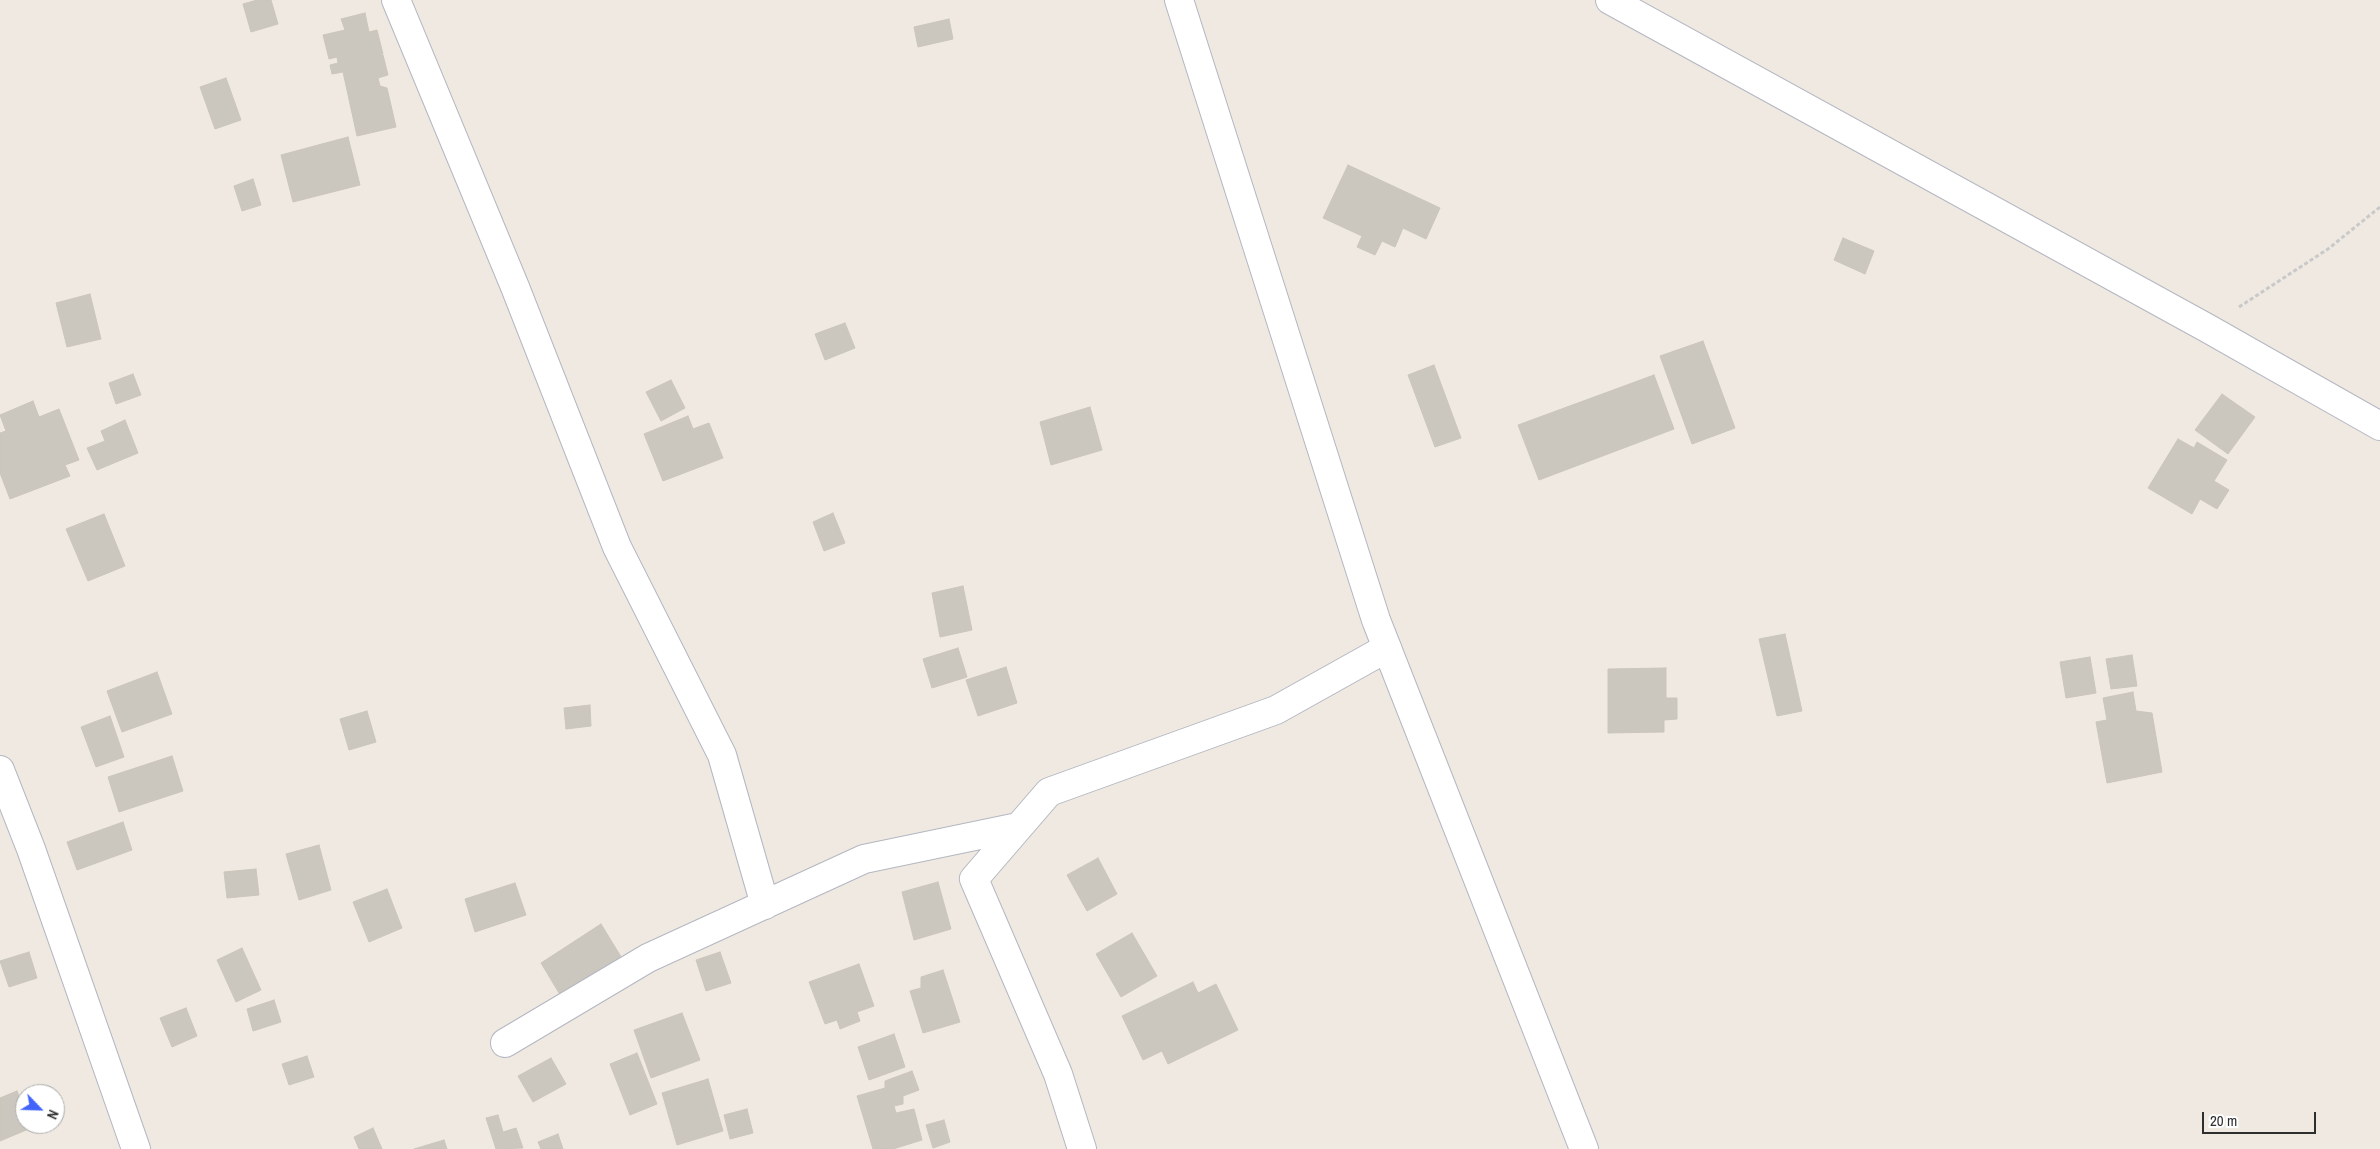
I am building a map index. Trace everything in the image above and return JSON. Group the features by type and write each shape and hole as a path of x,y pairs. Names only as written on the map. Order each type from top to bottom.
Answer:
{"street":[{"path":"396,0 515,287 616,547 722,755 765,905"},
{"path":"1179,0 1376,620 1584,1149"},
{"path":"1610,0 2207,328 2380,426"},
{"path":"1082,1149 1058,1074 974,879 1049,792 1276,710 1387,648"},
{"path":"0,770 31,849 136,1149"},
{"path":"505,1043 648,958 864,859 1018,827"}],"path":[{"path":"2207,328 2328,249 2380,207"}],"building":[{"path":"257,0 271,0 278,24 251,32 243,4"},
{"path":"365,13 369,32 377,30 383,54 373,56 383,55 388,75 378,78 380,86 387,88 396,127 357,136 343,72 332,74 330,65 338,63 337,57 329,59 323,35 345,30 341,19"},
{"path":"949,19 953,39 918,47 914,27"},
{"path":"226,78 241,120 215,129 200,87"},
{"path":"348,137 360,185 293,202 281,155"},
{"path":"1348,165 1440,208 1426,239 1403,228 1395,247 1382,241 1375,255 1357,247 1362,236 1323,218"},
{"path":"253,179 261,205 242,211 234,186"},
{"path":"1843,238 1874,251 1865,274 1834,260"},
{"path":"90,294 101,339 67,347 56,303"},
{"path":"845,323 855,348 825,360 815,334"},
{"path":"1703,341 1735,428 1692,444 1660,356"},
{"path":"1434,365 1461,438 1435,447 1408,375"},
{"path":"133,374 141,395 116,404 109,383"},
{"path":"1654,375 1674,429 1539,480 1518,425"},
{"path":"671,380 685,408 661,421 646,392"},
{"path":"2222,394 2255,417 2228,454 2195,430"},
{"path":"33,401 39,417 59,409 79,460 65,465 70,476 10,499 0,473 0,433 6,431 0,415"},
{"path":"1090,407 1102,450 1051,465 1040,422"},
{"path":"688,416 693,429 709,423 723,458 663,481 644,434"},
{"path":"125,420 138,453 97,470 87,448 105,441 101,431"},
{"path":"2178,439 2194,448 2197,442 2227,460 2214,481 2229,490 2217,509 2200,499 2192,514 2148,488"},
{"path":"833,513 845,543 824,551 813,522"},
{"path":"104,514 125,566 88,581 66,529"},
{"path":"963,586 972,630 940,637 932,593"},
{"path":"1785,634 1802,711 1777,716 1759,639"},
{"path":"958,648 967,677 932,688 923,659"},
{"path":"2132,655 2137,686 2111,689 2106,659"},
{"path":"2090,657 2096,693 2066,698 2060,662"},
{"path":"1006,667 1017,703 978,716 966,680"},
{"path":"1666,668 1666,698 1677,698 1677,719 1664,720 1664,732 1608,733 1608,669"},
{"path":"157,672 172,714 122,732 107,691"},
{"path":"2133,692 2136,711 2152,713 2162,772 2107,783 2096,722 2107,720 2103,698"},
{"path":"590,705 591,726 566,729 564,708"},
{"path":"367,711 376,742 349,750 340,719"},
{"path":"110,716 124,757 96,767 81,727"},
{"path":"172,756 183,791 119,812 108,777"},
{"path":"123,822 132,850 77,870 67,842"},
{"path":"319,845 331,890 299,900 286,854"},
{"path":"1098,858 1117,894 1087,911 1067,875"},
{"path":"256,869 259,895 227,898 224,872"},
{"path":"938,882 951,929 914,940 902,892"},
{"path":"515,883 526,915 475,932 465,899"},
{"path":"387,889 402,928 369,942 353,902"},
{"path":"601,924 623,960 562,998 541,963"},
{"path":"1132,933 1157,976 1121,997 1096,954"},
{"path":"242,948 261,990 236,1002 217,960"},
{"path":"29,952 37,978 9,987 0,961"},
{"path":"720,952 731,983 706,991 696,960"},
{"path":"859,964 874,1006 857,1012 860,1021 840,1029 837,1020 825,1024 809,982"},
{"path":"943,970 960,1022 923,1033 910,991 921,988 921,977"},
{"path":"1193,982 1198,993 1216,984 1238,1030 1168,1064 1162,1051 1143,1060 1122,1016"},
{"path":"274,1000 281,1022 253,1031 247,1009"},
{"path":"186,1008 197,1036 172,1047 160,1018"},
{"path":"682,1013 700,1060 651,1078 634,1030"},
{"path":"894,1034 905,1067 869,1080 858,1047"},
{"path":"637,1053 657,1104 630,1115 610,1064"},
{"path":"307,1056 314,1077 289,1085 282,1064"},
{"path":"551,1058 566,1084 533,1102 518,1076"},
{"path":"912,1071 919,1090 903,1096 903,1104 894,1106 896,1113 914,1109 922,1140 893,1149 873,1149 857,1096 885,1088 885,1081"},
{"path":"708,1079 723,1131 677,1145 662,1093"},
{"path":"15,1092 15,1134 17,1134 0,1141 0,1098"},
{"path":"747,1109 753,1133 730,1139 724,1115"},
{"path":"498,1115 503,1132 516,1128 523,1148 496,1149 486,1118"},
{"path":"944,1120 950,1142 933,1148 926,1125"},
{"path":"373,1128 382,1149 359,1149 354,1137"},
{"path":"558,1134 563,1149 541,1149 538,1142"},
{"path":"444,1140 447,1149 414,1149"}]}
